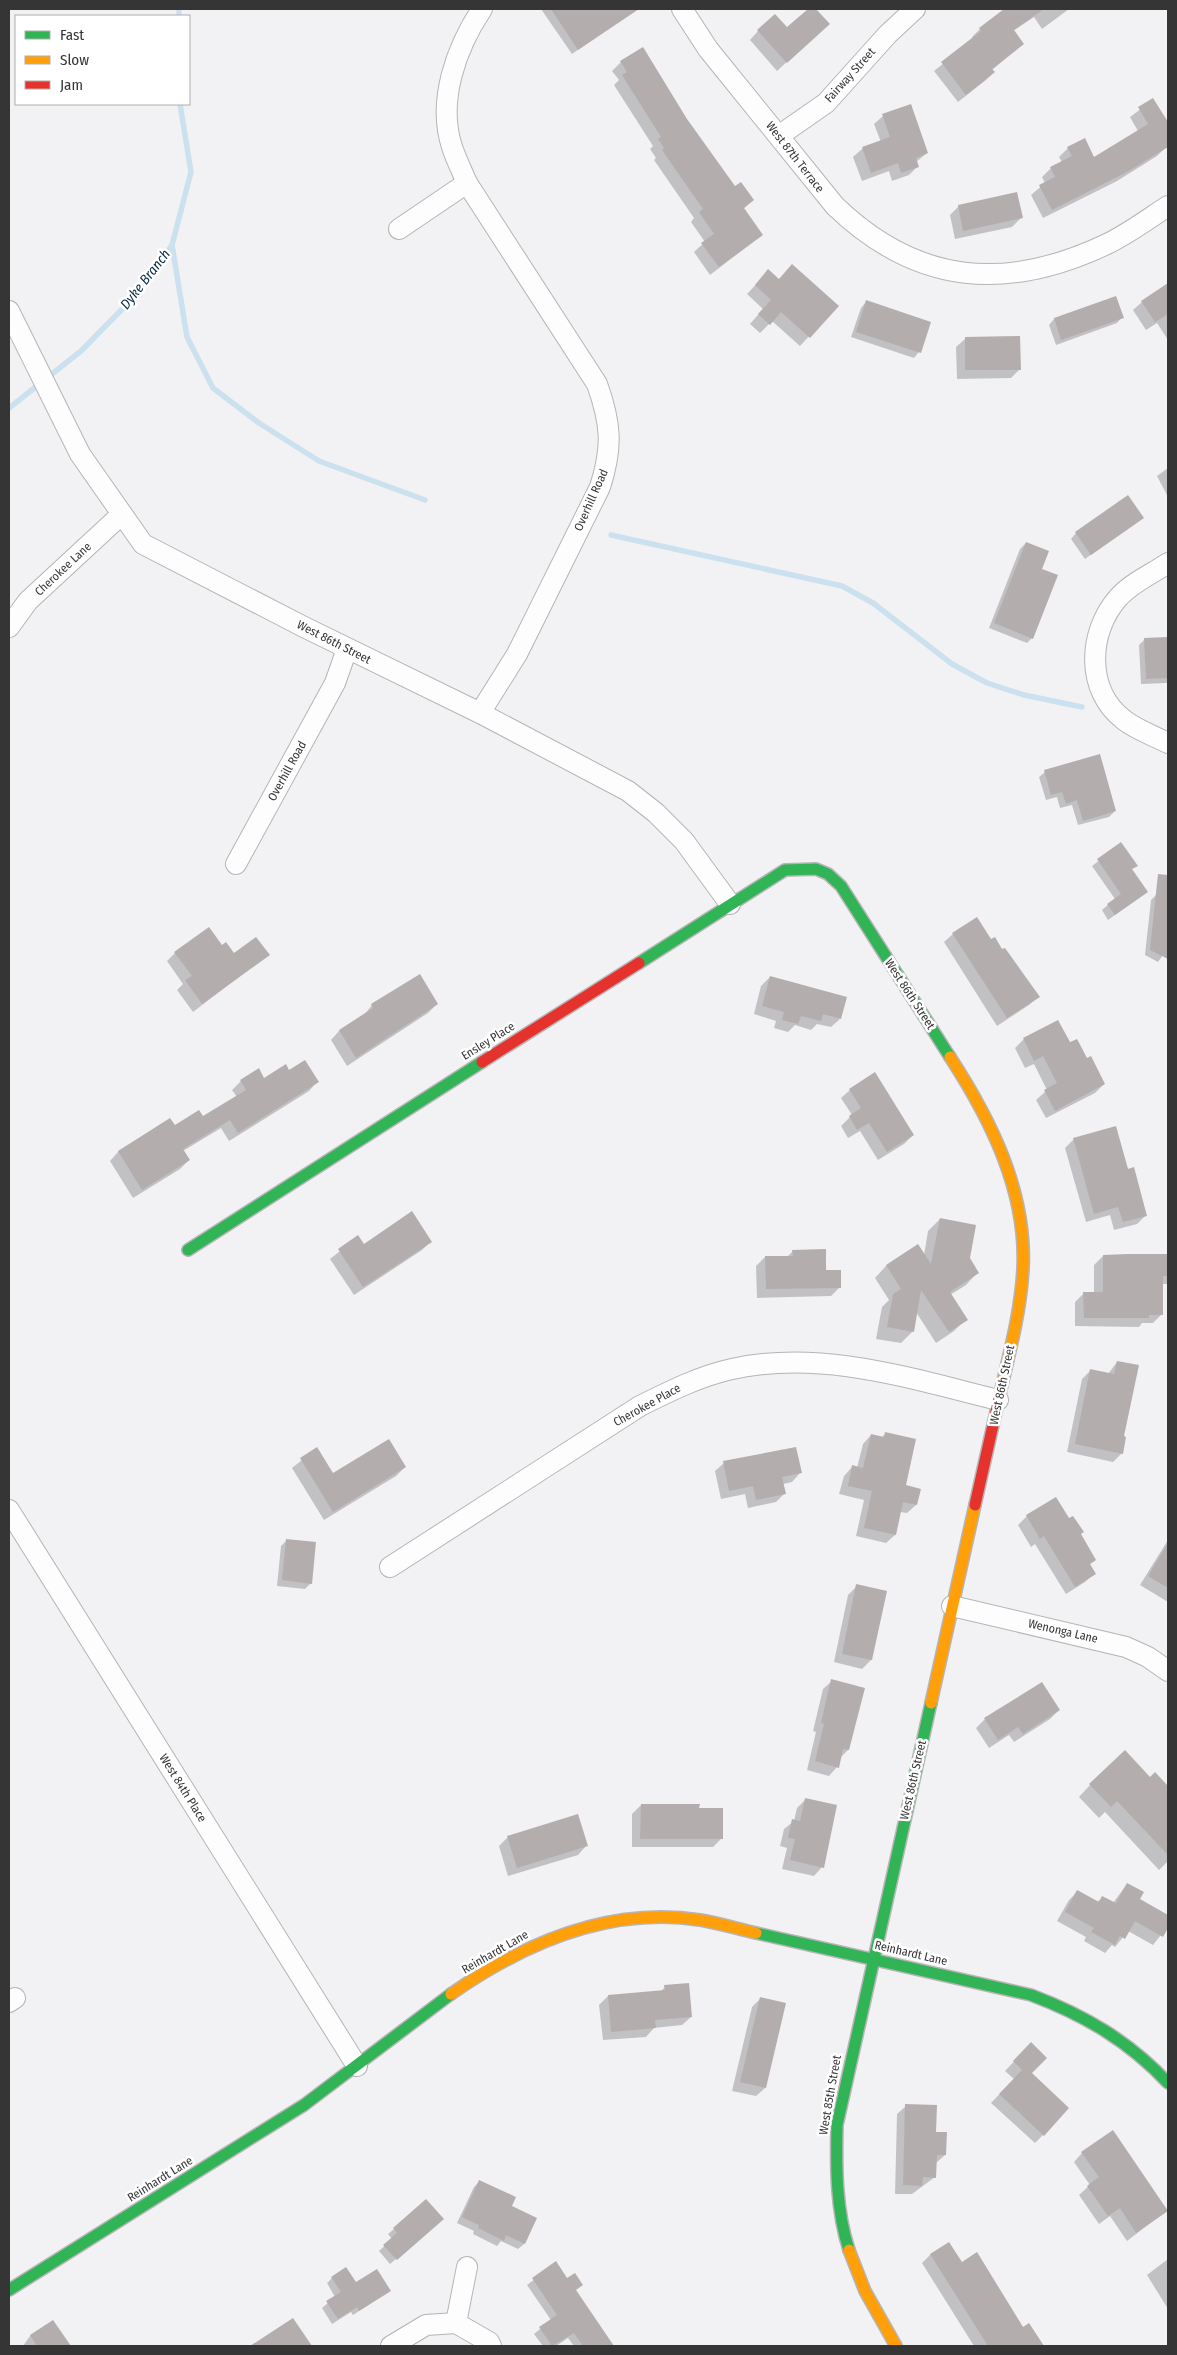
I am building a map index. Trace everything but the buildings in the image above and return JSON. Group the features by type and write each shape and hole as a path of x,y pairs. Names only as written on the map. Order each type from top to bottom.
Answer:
{"street":[{"name":"Overhill Road","path":"480,713 518,654 600,487 607,464 610,438 607,412 598,384 489,214 467,183 452,146 448,124 448,92 461,48 482,9"},
{"name":"West 87th Terrace","path":"682,9 708,49 780,135 821,190 857,227 882,244 923,263 940,268 991,275 1030,272 1050,267 1109,243 1168,206"},
{"name":"Fairway Street","path":"780,135 826,103 888,34 915,9"},
{"path":"399,229 467,183"},
{"name":"West 86th Street","path":"9,311 80,454 143,544 347,648 480,713 628,791 656,813 684,841 730,904"},
{"name":"Cherokee Lane","path":"9,627 28,601 121,515"},
{"path":"1168,563 1120,596 1106,613 1096,639 1094,660 1098,677 1110,705 1124,720 1168,743"},
{"name":"Overhill Road","path":"236,864 335,683 347,648"},
{"name":"West 86th Street","path":"808,866 830,874 841,886 970,1089 990,1124 1007,1165 1018,1208 1023,1258 1021,1292 998,1400 872,1958"},
{"name":"Ensley Place","path":"188,1250 730,904 785,870 808,866"},
{"name":"Cherokee Place","path":"390,1567 640,1406 680,1386 731,1369 768,1363 807,1362 851,1366 998,1400"},
{"name":"West 84th Place","path":"9,1510 358,2066"},
{"name":"Wenonga Lane","path":"952,1606 1119,1645 1148,1657 1168,1671"},
{"name":"Reinhardt Lane","path":"9,2290 321,2094 430,2008 494,1966 540,1942 570,1930 611,1921 658,1918 700,1920 1031,1995 1067,2007 1093,2021 1128,2044 1168,2083"},
{"name":"West 85th Street","path":"872,1958 842,2092 837,2124 834,2169 839,2214 849,2256 866,2297 896,2346"},
{"path":"456,2323 467,2267"},
{"path":"391,2346 426,2325 456,2323 489,2342 492,2346"}],"waterway":[{"name":"Dyke Branch","path":"179,9 179,15"},
{"name":"Dyke Branch","path":"9,408 81,351 135,296 172,245 191,172 180,105"},
{"path":"172,245 187,337 213,388 259,423 319,461 425,500"},
{"path":"611,535 842,586 873,603 952,664 987,683 1024,695 1082,707"}],"traffic: fast":[{"path":"639,963 785,870 816,869 828,874 841,886 950,1057"},
{"path":"188,1250 482,1062"},
{"path":"849,2250 839,2204 837,2125 931,1703"},
{"path":"756,1933 1031,1995 1069,2011 1105,2031 1138,2054 1168,2083"},
{"path":"9,2290 304,2105 451,1994"}],"traffic: slow":[{"path":"950,1057 992,1131 1003,1158 1019,1212 1023,1240 1022,1284 1002,1385"},
{"path":"931,1703 975,1505"},
{"path":"451,1994 508,1959 538,1944 600,1924 633,1918 666,1917 707,1921 756,1933"},
{"path":"849,2250 865,2291 896,2346"}],"traffic: jam":[{"path":"482,1062 639,963"},
{"path":"975,1505 1002,1385"}]}
